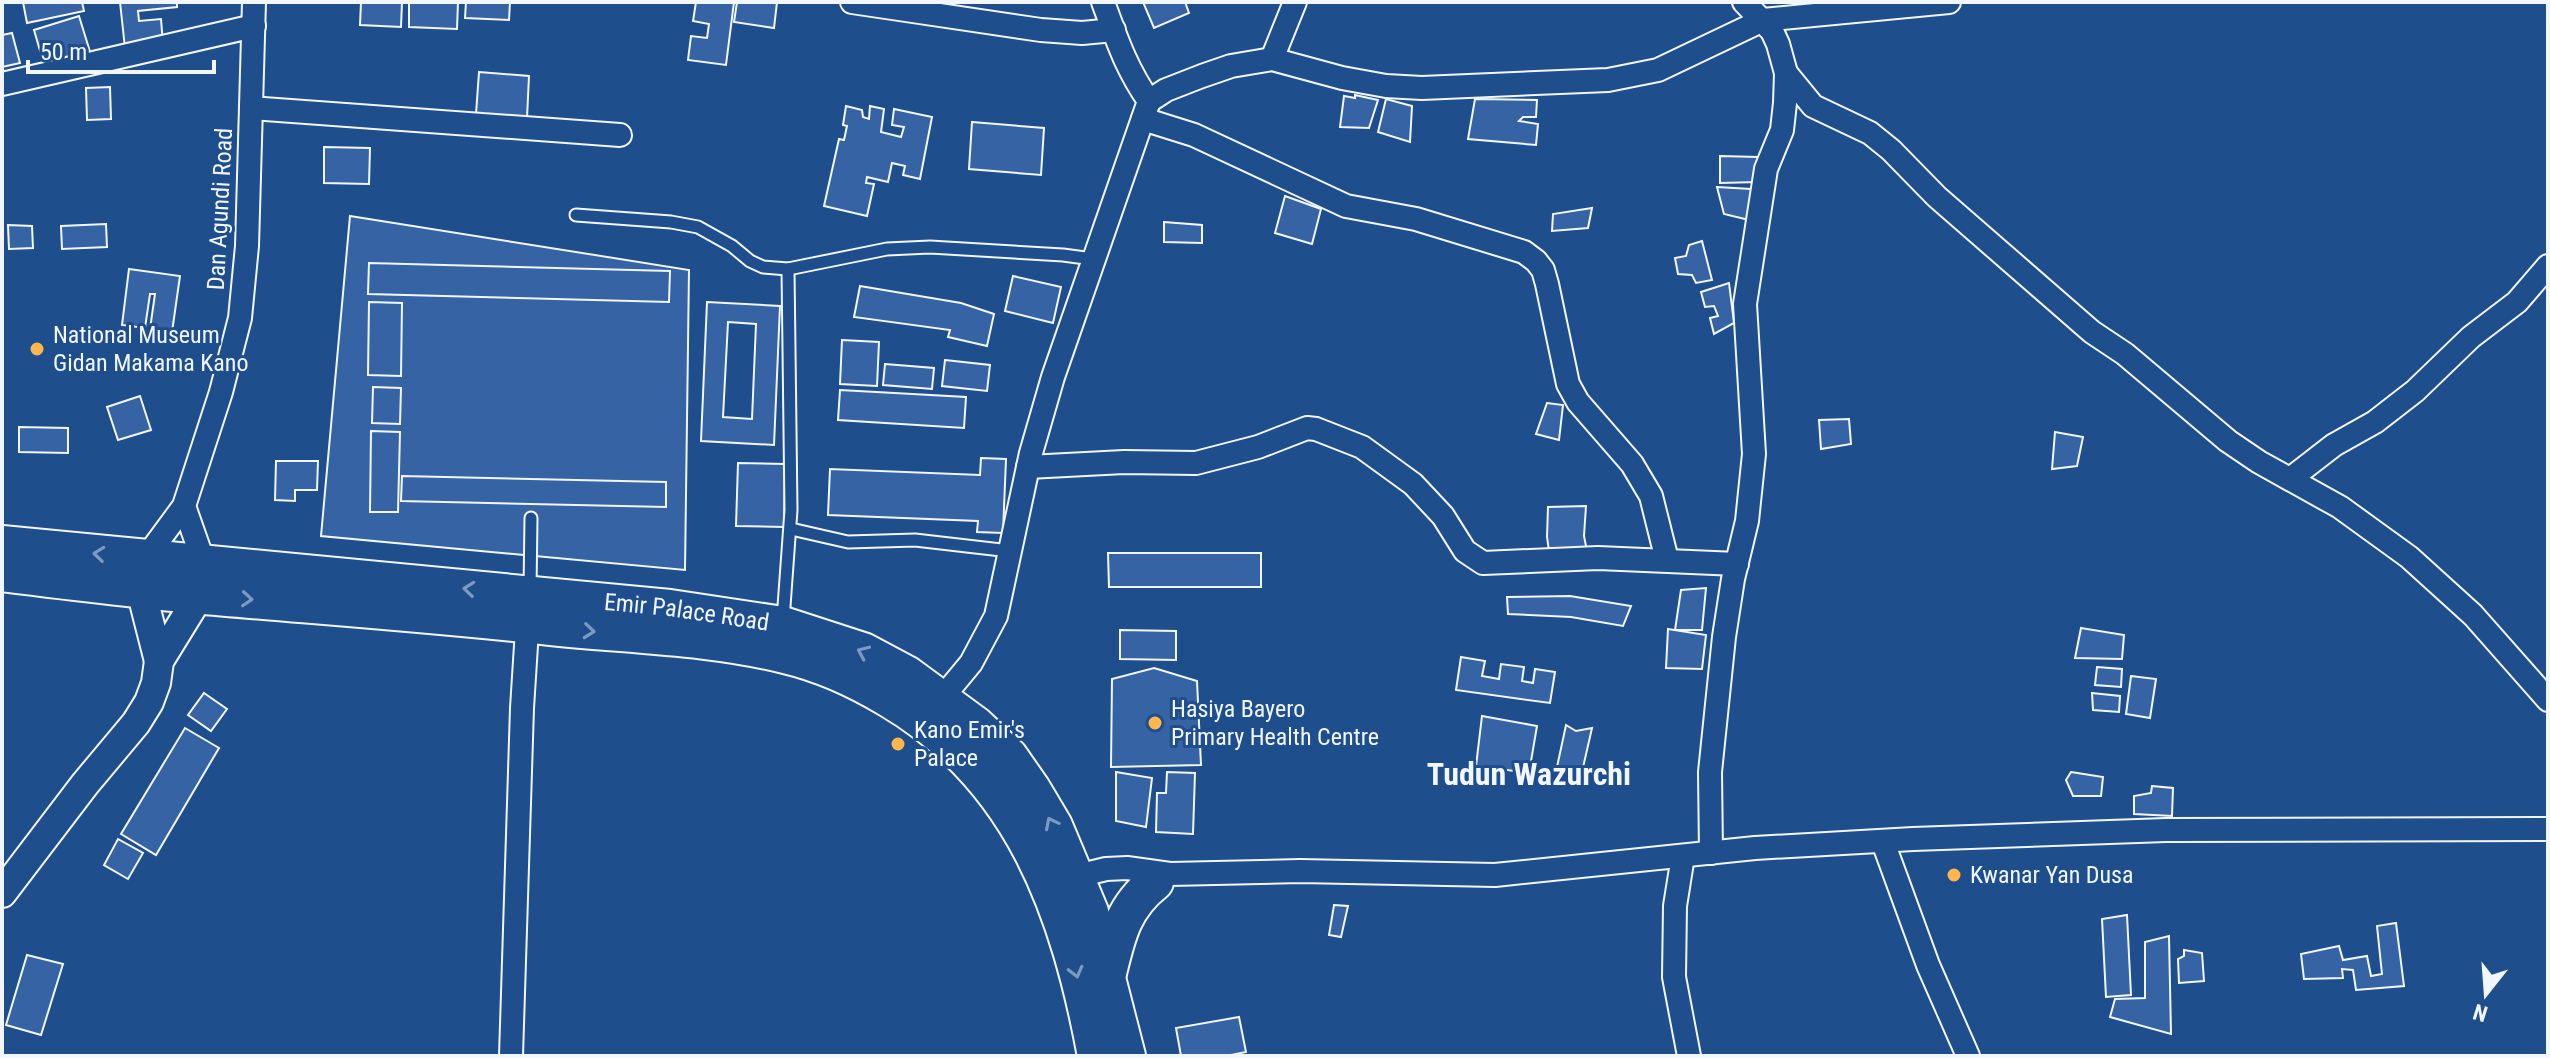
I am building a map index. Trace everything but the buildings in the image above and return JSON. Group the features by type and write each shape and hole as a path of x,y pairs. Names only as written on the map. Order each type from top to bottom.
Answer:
{"main road":[{"name":"Emir Palace Road","path":"2,544 144,574"},
{"name":"Emir Palace Road","path":"2,573 144,574 202,579 398,610 670,608 783,625 863,651 942,698 1009,756 1032,789 1054,826 1061,880 1075,916 1108,974 1127,1056"},
{"name":"Emir Palace Road","path":"528,610 782,654 827,667 917,716 984,775 1061,880"},
{"path":"1108,974 1117,932 1125,915 1145,890 1162,878"},
{"name":"Emir Palace Road","path":"1075,916 1074,962 1096,1056"}],"street":[{"name":"Dan Agundi Road","path":"144,574 184,506 221,392 240,318 247,246 254,2"},
{"path":"852,2 1041,30 1082,33 1114,30"},
{"path":"1103,2 1118,48 1146,110 1346,206 1430,222 1530,255 1543,270 1568,384 1578,402 1632,464 1651,496 1667,560"},
{"path":"1272,59 1295,2"},
{"path":"1744,2 1770,13"},
{"path":"942,698 971,663 996,616 1028,467 1053,377 1146,110 1166,90 1231,66 1272,59 1386,86 1422,88 1581,83 1658,70 1770,13 1949,2"},
{"path":"1711,853 1710,772 1724,637 1747,521 1754,454 1745,304 1766,169 1782,130 1786,73 1770,13"},
{"path":"2,84 254,26"},
{"path":"1786,73 1813,106 1870,133 1937,197 2092,332 2125,354 2228,441 2340,507 2409,557 2473,615 2548,700"},
{"path":"251,108 620,135"},
{"path":"2290,479 2334,445 2375,422 2415,391 2471,337 2517,302 2548,266"},
{"path":"1028,467 1124,462 1196,463 1258,447 1307,428 1316,429 1362,447 1413,484 1443,516 1465,551 1483,563 1598,558 1737,564"},
{"path":"159,661 202,579 184,506"},
{"path":"2,893 136,723 149,702 159,661 144,574"},
{"path":"511,1056 528,610"},
{"path":"1061,880 1106,869 1127,868 1162,878 1300,871 1495,875 1828,843 2166,830 2548,829"},
{"path":"1883,842 1928,965 1968,1056"},
{"path":"1683,856 1675,906 1673,965 1689,1056"},
{"path":"1075,916 1162,878"}],"lane":[{"path":"576,215 698,227 763,267 788,269 859,253 916,248 1093,259"},
{"path":"783,625 791,529 788,269"},
{"path":"528,610 531,518"},
{"path":"791,529 848,542 915,540 1010,551"}],"place":[{"name":"National Museum Gidan Makama Kano","path":"37,349"},
{"name":"Hasiya Bayero Primary Health Centre","path":"1155,723"},
{"name":"Kano Emir's Palace","path":"898,744"},
{"name":"Kwanar Yan Dusa","path":"1954,875"}],"district":[{"name":"Tudun Wazurchi","path":"1529,774"}]}
